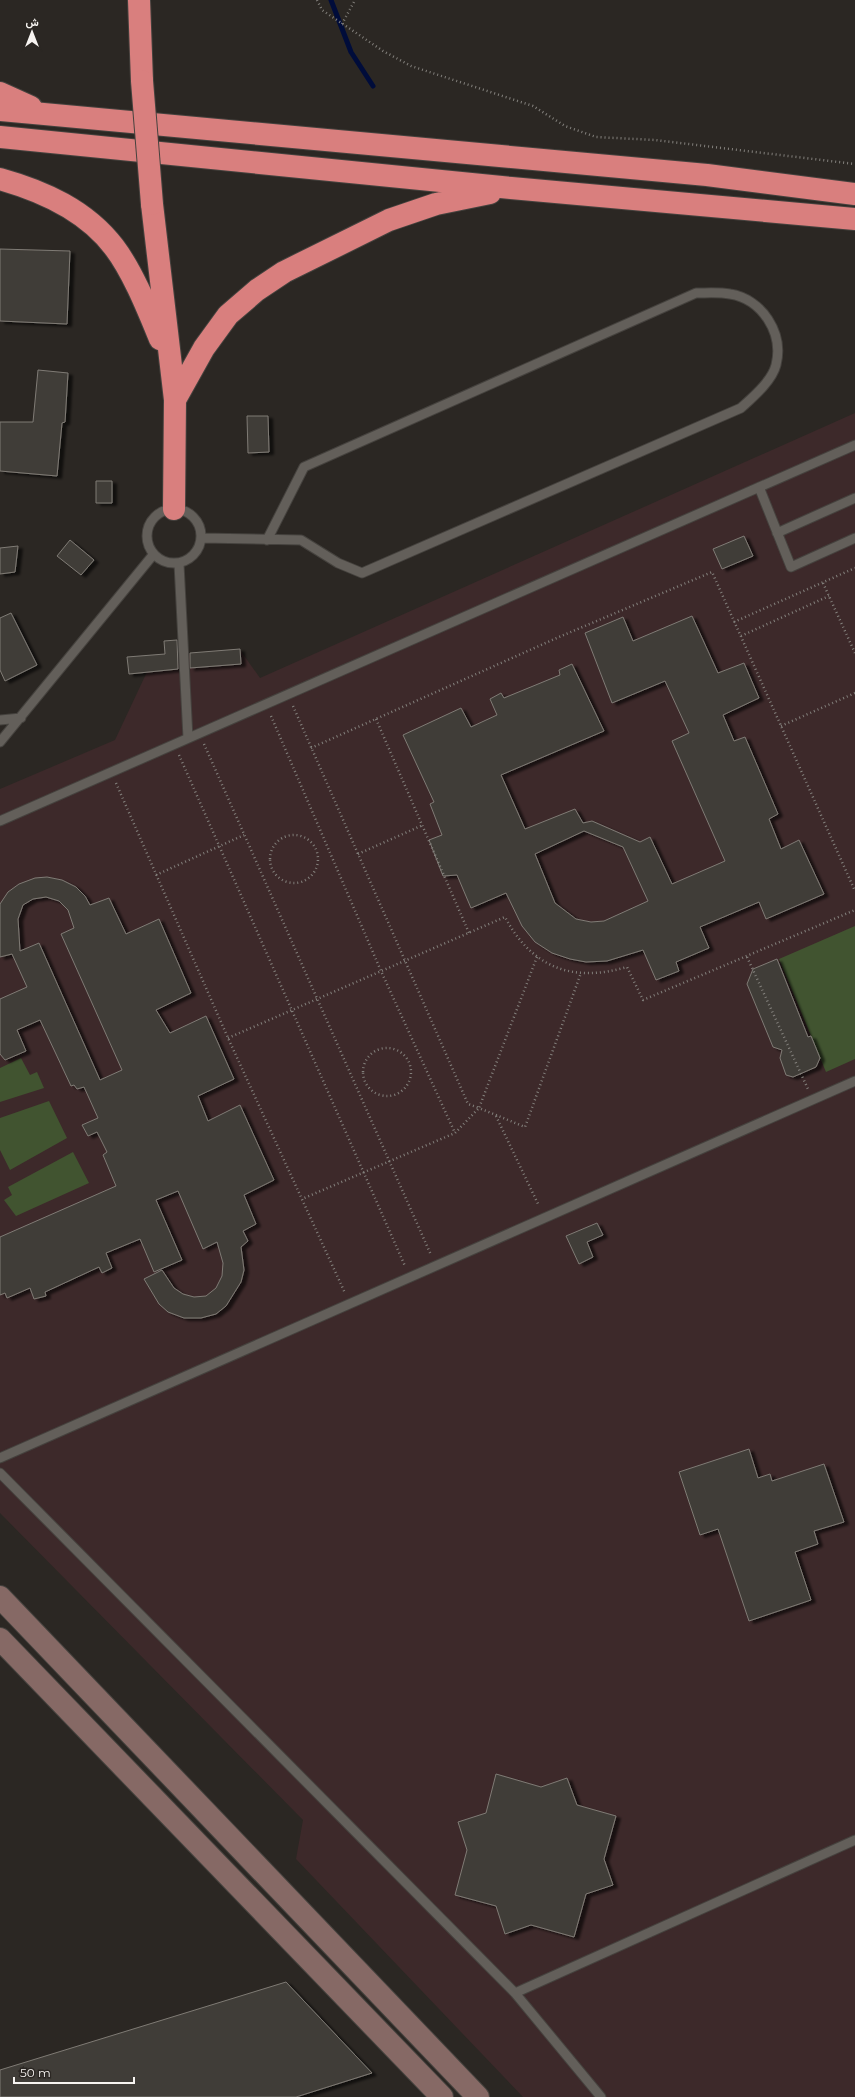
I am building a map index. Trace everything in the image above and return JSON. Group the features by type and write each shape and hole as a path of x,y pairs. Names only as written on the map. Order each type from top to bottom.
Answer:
{"highway":[{"path":"139,0 142,81 152,204 169,360 175,400 174,509"},
{"path":"0,93 47,114"},
{"path":"0,110 699,175 855,194"},
{"path":"0,137 511,188 855,219"},
{"path":"0,179 48,194 72,209 95,227 114,246 151,319 169,360"},
{"path":"175,400 204,348 228,315 257,290 284,272 389,220 436,204 511,188"}],"main road":[{"path":"0,1597 478,2097"},
{"path":"0,1639 442,2097"}],"lane":[{"path":"202,538 267,540 301,540 338,563 362,573 741,408 761,390 776,366 778,345 770,320 753,303 730,294 696,293 304,467 267,540"},
{"path":"0,821 855,445"},
{"path":"759,487 791,567 855,538"},
{"path":"777,533 855,498"},
{"path":"174,509 191,515 199,525 202,538 195,555 179,564 165,562 153,554 146,538 147,529 157,515 174,509"},
{"path":"0,742 153,554"},
{"path":"179,564 188,738"},
{"path":"0,720 20,718"},
{"path":"0,1458 855,1081"},
{"path":"0,1473 515,1993 601,2097"},
{"path":"515,1993 855,1840"}],"path":[{"path":"317,0 322,10 383,51 411,66 533,106 565,126 596,137 655,140 855,164"},
{"path":"342,24 355,0"},
{"path":"734,622 855,568"},
{"path":"311,748 559,637 712,572 855,891"},
{"path":"823,582 855,653"},
{"path":"741,636 829,596"},
{"path":"781,726 855,693"},
{"path":"288,694 468,1104 525,1127 581,973"},
{"path":"266,704 381,971 455,1133"},
{"path":"376,719 469,933"},
{"path":"199,733 436,1266"},
{"path":"174,744 410,1277"},
{"path":"111,772 228,1038 350,1304"},
{"path":"358,854 423,825"},
{"path":"156,875 244,835"},
{"path":"293,835 301,836 314,846 318,862 316,870 303,881 292,882 280,878 274,872 271,864 272,848 285,837 293,835"},
{"path":"228,1038 505,917 523,945 537,957 566,971 596,974 628,967 643,1000 855,910"},
{"path":"302,1199 455,1133 479,1108 537,957"},
{"path":"747,957 812,1100"},
{"path":"382,1048 398,1050 405,1055 410,1062 412,1073 410,1081 406,1089 399,1094 384,1097 369,1089 365,1082 363,1074 366,1062 374,1052 382,1048"},
{"path":"496,1116 545,1218"}],"shaded area":[{"path":"855,413 855,2097 523,2097 296,1859 303,1820 0,1513 0,789 115,740 154,657 240,650 260,678"}],"green space":[{"path":"855,926 855,1059 826,1072 779,959"},
{"path":"21,1058 30,1075 37,1072 44,1088 0,1102 0,1068"},
{"path":"49,1101 67,1138 10,1170 0,1150 0,1118"},
{"path":"73,1152 89,1183 16,1216 4,1200 12,1195 8,1187"}],"building":[{"path":"0,249 70,251 67,324 0,321"},
{"path":"38,370 68,373 65,422 62,423 57,476 0,471 0,422 33,422"},
{"path":"247,416 268,416 269,452 248,453"},
{"path":"96,481 112,481 112,503 96,503"},
{"path":"744,536 753,556 722,569 713,549"},
{"path":"70,540 94,560 81,575 57,556"},
{"path":"18,546 15,572 0,574 0,548"},
{"path":"11,613 37,665 5,681 0,670 0,618"},
{"path":"692,616 718,673 744,663 759,698 723,715 734,741 745,737 778,814 769,819 781,849 799,840 824,894 766,919 759,902 700,927 709,948 676,962 679,971 656,980 643,950 607,961 586,962 552,953 535,942 522,926 506,893 471,908 457,875 443,876 429,840 442,835 430,804 434,802 403,735 461,708 471,727 497,715 490,699 501,693 504,698 560,675 559,670 572,664 604,731 501,775 525,829 575,809 583,823 592,821 640,842 650,837 672,884 725,861 672,741 689,733 665,681 612,703 585,633 623,617 633,641","holes":["584,831 623,847 648,901 604,921 591,922 576,919 555,903 535,854"]},
{"path":"177,640 178,669 129,674 127,657 165,654 164,641"},
{"path":"240,649 241,664 190,668 190,653"},
{"path":"47,877 62,880 76,887 85,896 90,905 109,898 126,934 159,919 191,993 156,1010 170,1033 206,1016 234,1079 198,1096 208,1121 240,1105 274,1180 244,1195 256,1224 243,1231 248,1241 241,1247 244,1270 241,1282 226,1306 216,1314 201,1318 184,1318 168,1312 159,1304 144,1279 162,1270 174,1288 183,1294 194,1297 206,1296 216,1288 222,1276 223,1263 217,1242 203,1249 178,1191 156,1200 182,1260 154,1272 140,1239 106,1253 112,1268 102,1273 99,1267 45,1292 46,1296 34,1299 30,1288 7,1298 5,1293 0,1295 0,1237 116,1186 103,1155 107,1152 97,1132 88,1136 82,1125 98,1118 84,1087 77,1089 74,1085 71,1086 40,1020 17,1030 26,1051 5,1060 0,1054 0,999 27,987 12,954 0,957 0,904 8,892 19,884 35,878","holes":["46,897 59,901 68,910 74,928 61,934 122,1070 100,1080 39,943 20,951 18,919 23,905 33,899"]},
{"path":"777,959 808,1037 811,1036 820,1058 816,1067 793,1077 786,1075 780,1058 782,1050 773,1047 747,984 753,969"},
{"path":"597,1223 603,1235 587,1242 593,1257 579,1264 566,1236"},
{"path":"749,1449 758,1478 770,1474 772,1481 824,1464 844,1522 814,1531 818,1544 795,1552 811,1600 749,1621 718,1529 700,1535 679,1472"},
{"path":"496,1774 541,1787 567,1778 577,1805 616,1816 604,1859 613,1885 586,1894 574,1937 531,1925 505,1934 496,1906 455,1895 467,1850 458,1822 486,1813"},
{"path":"286,1982 372,2073 296,2097 0,2097 0,2070"}],"waterway":[{"path":"331,0 351,52 373,86"}]}
